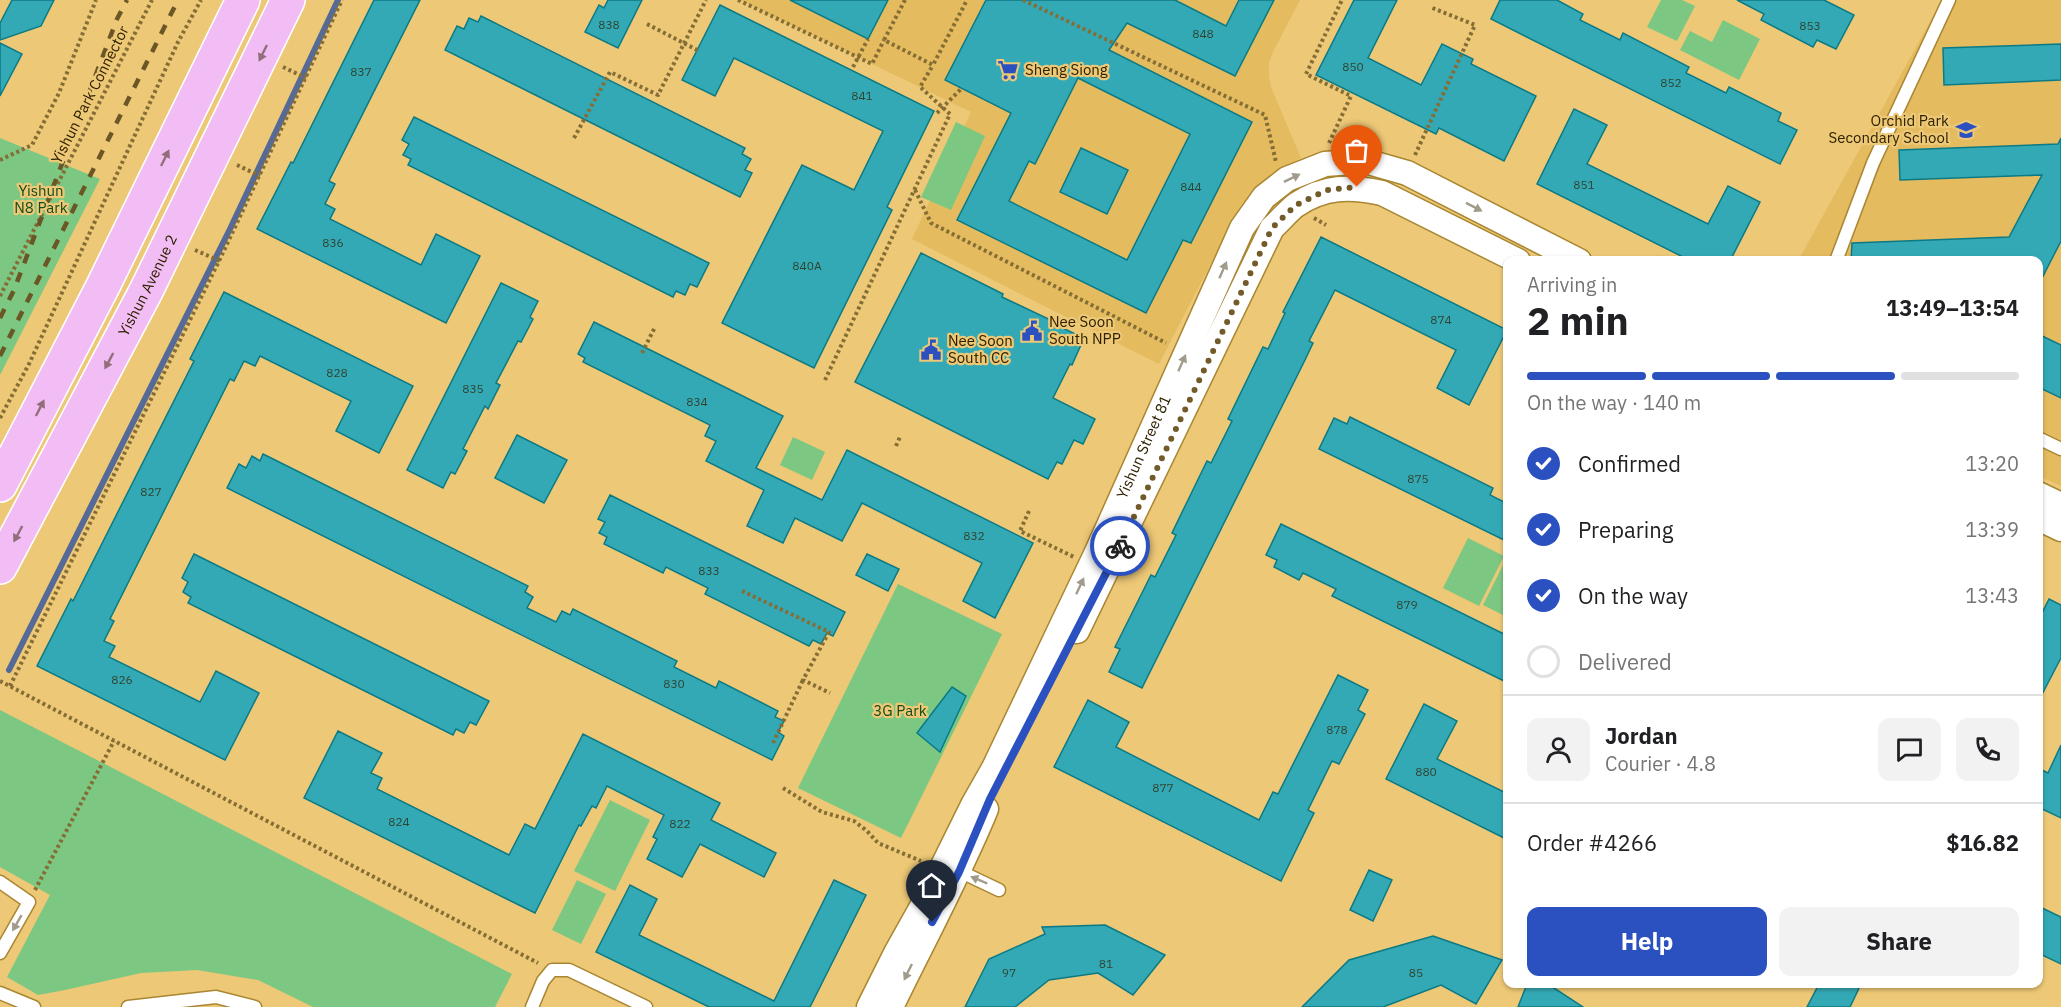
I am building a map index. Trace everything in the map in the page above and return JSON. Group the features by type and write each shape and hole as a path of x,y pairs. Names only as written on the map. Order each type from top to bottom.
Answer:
{"main road":[{"path":"0,485 243,0"},
{"name":"Yishun Avenue 2","path":"0,567 146,291 184,242 288,0"},
{"path":"137,215 151,199 161,196 171,200 176,208 184,242"}],"street":[{"name":"Yishun Street 81","path":"1174,407 1248,216 1264,197 1287,179 1325,164 1365,161 1407,173 1569,256"},
{"name":"Yishun Street 81","path":"891,1007 936,897 944,866 963,843 1174,407 1272,228 1296,205 1327,190 1357,187 1382,193 1508,256"},
{"path":"2043,496 2061,505"},
{"path":"2043,521 2061,529"},
{"name":"Yishun Street 81","path":"869,1007 896,953 936,897"}],"lane":[{"path":"1838,256 1872,163 1949,0"},
{"path":"2043,440 2061,449"},
{"path":"944,866 999,890"},
{"path":"0,882 29,902 0,953"},
{"path":"532,1007 543,981 552,970 569,970 646,1007"},
{"path":"0,993 34,1007"},
{"path":"128,1007 216,997 255,1007"}],"path":[{"path":"0,159 32,145 59,93 96,0"},
{"name":"Yishun Park Connector","path":"0,296 152,0"},
{"path":"0,418 29,364 178,42 201,0"},
{"path":"10,686 220,261 342,0"},
{"path":"574,138 610,72 658,95 706,0"},
{"path":"738,0 872,64 905,0"},
{"path":"825,381 950,114 920,87 968,0"},
{"path":"1023,0 1265,116 1277,166"},
{"path":"1328,145 1352,96 1306,74 1342,0"},
{"path":"1413,160 1475,25 1430,7"},
{"path":"647,24 699,51"},
{"path":"853,67 868,39"},
{"path":"884,40 933,65"},
{"path":"289,70 306,78"},
{"path":"937,113 962,88"},
{"path":"243,168 260,176"},
{"path":"914,189 931,223 1170,345"},
{"path":"1311,216 1326,225"},
{"path":"184,242 220,261"},
{"path":"642,353 655,327"},
{"path":"896,446 900,437"},
{"path":"1029,512 1020,531 1077,558"},
{"path":"742,591 829,632 773,743"},
{"path":"803,680 830,693"},
{"path":"0,681 552,970"},
{"path":"29,902 114,741"},
{"path":"783,788 822,812 854,821 878,843 944,866"}],"shaded area":[{"path":"740,0 1300,0 1273,52 1269,63 1269,76 1271,87 1301,158 1271,174 1241,205 1159,364 912,239 971,112"},
{"name":"Orchid Park Secondary School","path":"1942,0 2061,0 2061,486 2043,478 2043,256 1801,256"}],"green space":[{"path":"1661,0 1682,0 1695,6 1677,41 1647,27"},
{"path":"1723,20 1760,39 1739,80 1680,50 1690,31 1712,42"},
{"path":"956,122 985,136 951,210 921,197"},
{"name":"Yishun N8 Park","path":"0,138 100,179 0,375"},
{"path":"793,437 825,452 812,480 780,465"},
{"path":"1468,538 1503,556 1479,606 1443,588"},
{"path":"1503,565 1503,615 1483,605"},
{"name":"3G Park","path":"898,584 1002,634 901,838 798,788"},
{"path":"0,710 512,974 495,1007 313,1007 258,980 197,970 141,973 38,995 7,977 50,895 0,867"},
{"path":"610,800 650,820 615,891 574,871"},
{"path":"577,880 606,894 581,944 552,930"}],"building":[{"path":"12,0 54,0 41,26 0,40 0,23"},
{"path":"374,0 420,0 329,181 335,184 325,204 335,209 330,219 421,265 436,234 480,256 446,323 257,229 291,162 293,163"},
{"path":"608,0 642,0 618,48 585,32 599,5 604,8"},
{"path":"790,0 888,0 868,39"},
{"path":"986,0 1175,0 1226,26 1239,0 1274,0 1235,76 1127,23 1109,50 1252,122 1191,243 1183,240 1146,313 957,220 1011,113 945,80","holes":["1078,78 1190,134 1127,260 1009,201 1029,161 1035,164"]},
{"path":"1354,0 1397,0 1368,58 1421,85 1442,44 1473,59 1471,64 1536,96 1504,161 1439,128 1436,134 1316,75"},
{"path":"1500,0 1557,0 1583,14 1580,20 1620,40 1623,33 1689,67 1686,73 1726,93 1729,87 1781,113 1778,121 1797,130 1780,164 1491,19"},
{"path":"1737,0 1824,0 1854,15 1836,49 1817,40 1813,47 1761,20 1764,14"},
{"path":"720,5 934,111 887,207 892,210 814,368 722,323 802,165 854,190 883,131 734,58 715,96 682,80"},
{"path":"481,16 745,148 742,154 751,159 745,170 752,173 740,197 445,50 457,26 464,29 469,18 478,22"},
{"path":"0,43 22,54 0,96"},
{"path":"2061,44 2061,80 1944,85 1943,48"},
{"path":"1574,109 1607,125 1587,164 1708,224 1728,186 1760,202 1733,256 1681,256 1537,184"},
{"path":"414,117 709,263 697,287 690,284 685,295 676,291 673,297 408,165 411,159 403,155 409,144 402,140"},
{"path":"2061,138 2061,241 2043,276 2043,256 1851,256 1852,243 2009,237 2042,175 1900,180 1899,150 2058,144"},
{"path":"1081,148 1128,170 1107,214 1060,192"},
{"path":"1321,237 1503,328 1503,338 1469,405 1437,388 1456,350 1335,290 1309,341 1313,343 1305,360 1142,688 1109,672 1120,649 1115,647 1151,575 1155,577 1176,535 1172,533 1207,461 1211,463 1232,421 1228,419 1263,347 1268,349 1285,313 1283,312"},
{"name":"Nee Soon South CC","path":"921,253 1084,338 1053,398 1095,419 1083,444 1074,440 1062,464 1057,462 1048,479 855,382"},
{"path":"501,283 538,301 530,317 533,319 521,342 518,341 496,383 500,385 488,409 485,406 463,449 467,451 455,474 451,472 443,488 407,470"},
{"path":"224,292 413,386 379,453 336,431 351,401 260,356 255,366 244,361 234,381 230,379 110,619 114,621 104,641 115,646 109,657 200,702 216,671 259,693 225,760 37,666 71,599 73,601 194,361 190,359"},
{"path":"594,322 783,416 756,468 822,500 847,450 1033,543 995,618 963,601 982,563 862,503 842,541 795,518 783,543 747,526 764,490 706,461 716,441 705,436 710,425 583,362 585,358 578,354"},
{"path":"2043,336 2061,345 2061,398 2043,389"},
{"path":"1350,417 1493,488 1490,495 1503,502 1503,540 1319,449 1334,418 1347,424"},
{"path":"517,435 567,460 544,503 495,478"},
{"path":"263,454 528,586 525,592 533,597 527,608 556,622 562,611 570,615 573,609 677,661 674,667 716,688 719,681 778,711 775,717 784,721 778,732 784,736 772,760 227,488 239,464 246,468 252,456 260,461"},
{"path":"610,495 845,612 833,636 827,633 821,644 813,640 809,646 705,594 708,588 666,567 663,573 604,544 607,537 599,533 605,522 598,519"},
{"path":"1281,524 1503,634 1503,681 1332,596 1336,589 1303,573 1299,580 1274,567 1277,560 1266,555"},
{"path":"194,554 489,701 476,725 470,722 464,733 456,729 453,735 188,603 191,597 183,592 188,582 182,578"},
{"path":"867,554 899,569 888,591 856,575"},
{"path":"2049,599 2061,605 2061,658 2043,692 2043,611"},
{"path":"1338,675 1368,690 1358,710 1365,714 1339,764 1332,761 1308,810 1314,813 1281,881 1054,767 1088,700 1129,722 1116,747 1259,820 1273,792 1278,794"},
{"path":"952,687 966,696 940,752 917,733"},
{"path":"1424,704 1457,721 1437,759 1503,792 1503,838 1386,779"},
{"path":"338,731 382,753 371,773 382,778 377,789 509,855 525,824 535,829 583,734 720,803 711,820 776,853 764,877 700,844 682,877 647,859 657,839 653,837 664,815 607,786 596,808 592,806 581,826 579,825 535,913 304,798"},
{"path":"2061,745 2061,818 2043,809 2043,770 2048,773"},
{"path":"1369,870 1392,880 1373,921 1350,910"},
{"path":"834,880 866,895 810,1007 709,1007 596,952 630,885 657,899 639,935 774,1001"},
{"path":"2043,908 2061,917 2061,964 2043,955"},
{"path":"1105,925 1165,955 1133,995 1098,973 1049,980 1015,1007 965,1007 989,959 1045,934 1042,927"},
{"path":"1433,936 1502,960 1476,1004 1441,985 1383,1007 1302,1007 1349,960"},
{"path":"1525,988 1554,988 1583,1007 1518,1007"},
{"path":"1817,988 1859,988 1850,1007 1807,1007"}],"waterway":[{"path":"9,670 230,229 338,0"}],"railway":[{"path":"0,318 14,290 117,19 127,0"},
{"path":"0,356 178,0"}],"way so far":[{"path":"1120,546 1272,228 1296,205 1327,190 1357,187"}],"place":[{"name":"Sheng Siong","path":"1008,70"},
{"name":"Orchid Park Secondary School","path":"1966,130"},
{"name":"Nee Soon South NPP","path":"1032,331"},
{"name":"Nee Soon South CC","path":"931,350"}],"route":[{"path":"932,922 959,872 990,799 1120,546"}]}
